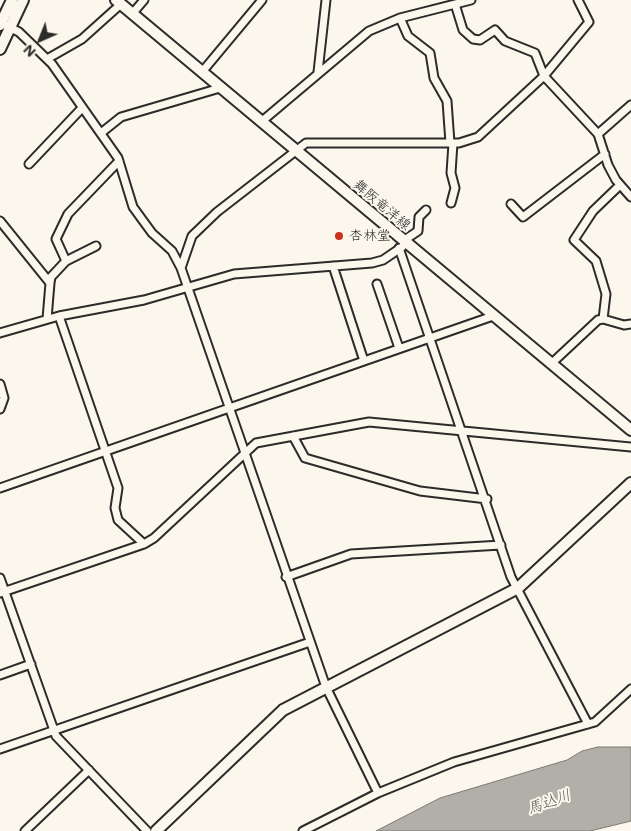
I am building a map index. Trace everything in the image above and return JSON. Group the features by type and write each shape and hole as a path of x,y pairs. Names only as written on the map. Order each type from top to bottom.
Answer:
{"street":[{"path":"0,49 3,25 12,0"},
{"path":"3,25 23,0"},
{"path":"132,14 144,0"},
{"path":"202,72 262,0"},
{"path":"318,72 326,0"},
{"path":"261,122 318,72 369,31 400,18 470,0"},
{"path":"181,268 192,236 217,212 302,145 314,143 452,143 468,142 478,137 544,76 589,22 578,0"},
{"path":"47,59 82,39 118,2"},
{"name":"舞阪竜洋線","path":"118,2 403,244 552,363 631,430"},
{"path":"455,4 463,30 473,39 480,40 495,30 505,41 535,53 544,76 598,134 608,165 620,185 631,197"},
{"path":"400,18 408,36 430,53 434,78 447,101 452,143 452,173 455,188 451,203"},
{"path":"3,25 19,32 47,59 119,161 133,207 152,233 172,251 181,268 286,577 326,687 378,793"},
{"path":"100,133 120,117 220,88"},
{"path":"598,134 631,105"},
{"path":"29,164 82,108"},
{"path":"511,204 524,217 604,154"},
{"path":"66,261 56,239 68,214 119,161"},
{"path":"603,319 606,294 596,261 574,240 593,211 620,185"},
{"path":"0,333 59,316 144,300 188,289 215,278 234,274 383,260 418,230 418,217 426,210"},
{"path":"0,221 50,283"},
{"path":"403,244 430,338 511,577 588,724"},
{"path":"47,319 51,277 66,261 96,246"},
{"path":"333,266 364,361"},
{"path":"377,284 399,348"},
{"path":"59,316 118,488 116,508 118,520 144,544"},
{"path":"0,488 493,316"},
{"path":"552,363 592,325 603,319 624,325 631,324"},
{"path":"0,384 4,398 0,409"},
{"path":"2,592 144,544 154,538 256,443 369,422 631,447"},
{"path":"293,436 305,458 420,491 486,499"},
{"path":"156,831 283,710 518,588 631,483"},
{"path":"286,577 351,554 501,545"},
{"path":"0,578 2,592 31,664 56,736 147,831"},
{"path":"0,749 310,642"},
{"path":"0,675 31,664"},
{"path":"303,831 378,793 454,762 595,722 631,689"},
{"path":"25,831 89,770"}],"water":[{"name":"馬込川","path":"598,747 631,747 631,821 590,831 376,831 440,798 567,760 582,751"}],"place":[{"name":"杏林堂","path":"339,236"}]}
